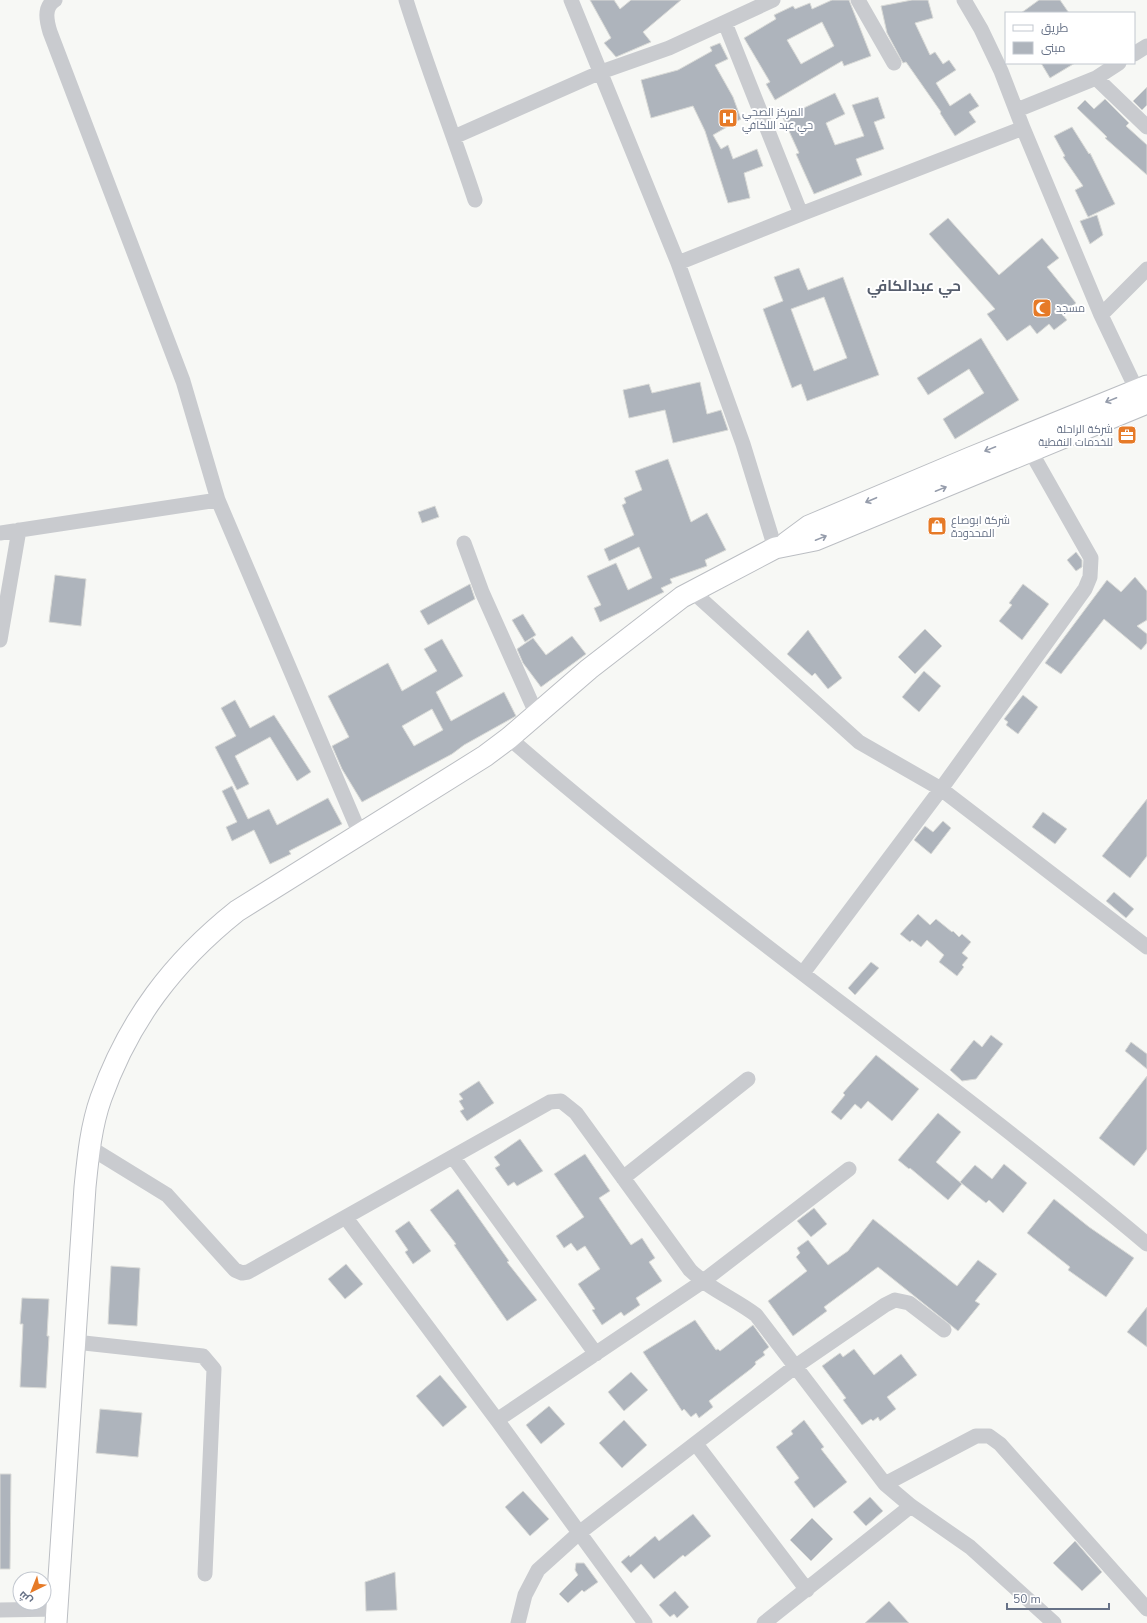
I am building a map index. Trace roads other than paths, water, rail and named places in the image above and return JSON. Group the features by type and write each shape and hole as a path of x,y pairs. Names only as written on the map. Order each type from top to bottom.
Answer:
{"street":[{"path":"55,0 52,2 47,12 46,20 182,381 218,500 360,834"},
{"path":"406,0 423,57 454,137 475,200"},
{"path":"570,0 602,72 645,185 678,262 779,547"},
{"path":"454,137 602,72 669,48 773,0"},
{"path":"858,0 894,63"},
{"path":"964,0 981,29 1017,110 1023,128 1101,314 1144,399"},
{"path":"725,22 801,214"},
{"path":"1135,53 1147,46"},
{"path":"1017,110 1096,78 1117,64"},
{"path":"1096,78 1147,127"},
{"path":"678,262 1023,128"},
{"path":"1101,314 1147,269"},
{"path":"779,547 815,540 1031,452 1144,399"},
{"path":"0,1610 56,1616 89,1147 101,1098 113,1070 142,1013 158,989 207,935 237,911 484,756 509,738 536,713 607,655 672,604 692,591 779,547 809,526 970,458 1144,399"},
{"path":"802,973 942,789 1085,589 1090,577 1090,558 1031,452"},
{"path":"0,533 218,500"},
{"path":"0,640 19,530"},
{"path":"464,543 482,592 536,713"},
{"path":"692,591 859,742 942,789 1147,947"},
{"path":"509,738 554,777 678,877 1041,1157 1147,1244"},
{"path":"623,1178 748,1079"},
{"path":"89,1147 168,1194 220,1255 235,1270 242,1273 248,1272 346,1218 550,1102 561,1101 576,1113 690,1270 702,1282 737,1301 756,1315 885,1484 911,1506 970,1547 1054,1623"},
{"path":"453,1157 596,1354"},
{"path":"497,1420 702,1282 849,1169"},
{"path":"346,1218 497,1420 645,1623"},
{"path":"518,1623 525,1595 538,1570 579,1534 796,1366 895,1300 909,1303 944,1330"},
{"path":"75,1342 202,1356 214,1368 205,1574"},
{"path":"885,1484 976,1436 989,1436 1000,1444 1147,1609"},
{"path":"696,1444 807,1590"},
{"path":"764,1623 911,1506"}],"place":[{"name":"المركز الصحي حي عبد اللكافي","path":"728,118"},
{"name":"مسجد","path":"1042,308"},
{"name":"شركة الراحلة للخدمات النفطية","path":"1127,435"},
{"name":"شركة ابوصاع المحدودة","path":"937,526"}],"district":[{"name":"حي عبدالكافي","path":"914,286"}]}
